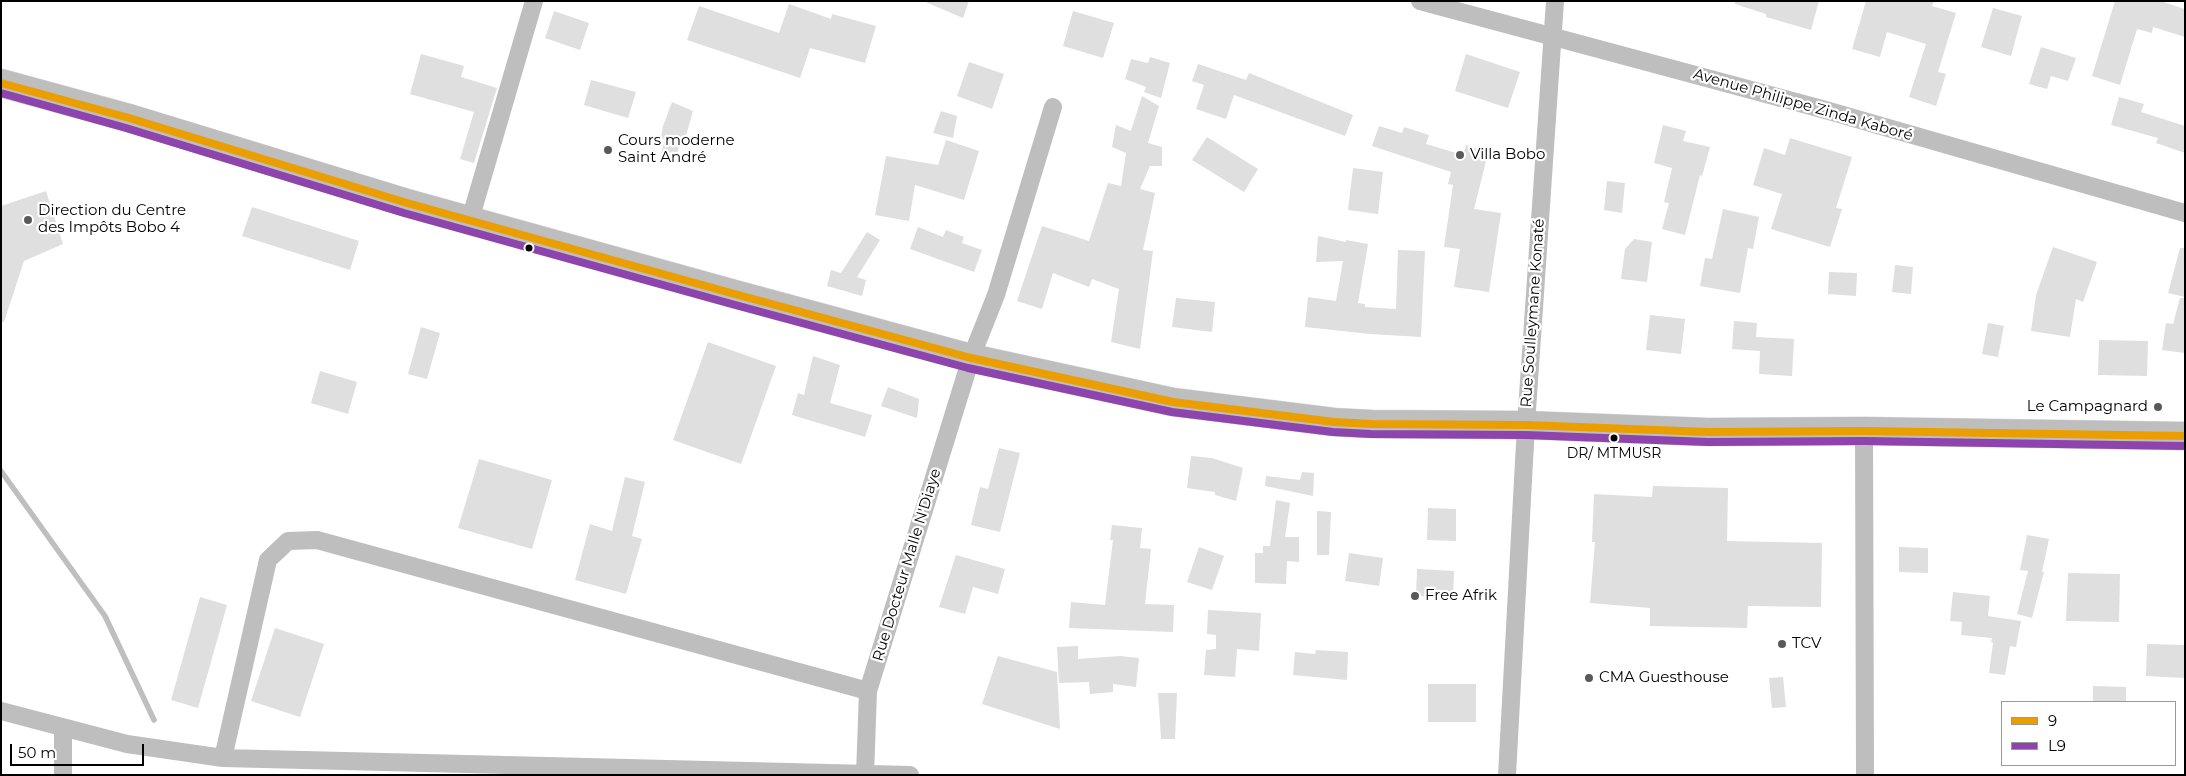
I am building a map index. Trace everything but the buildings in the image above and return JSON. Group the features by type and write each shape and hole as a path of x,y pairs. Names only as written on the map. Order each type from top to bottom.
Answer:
{"highway":[{"path":"1,83 470,220 971,358 1172,402 1334,422 1526,425 1708,432 1864,431 2185,436"}],"street":[{"path":"470,220 534,1"},
{"name":"Avenue Philippe Zinda Kaboré","path":"1420,1 1822,109 2185,213"},
{"name":"Rue Soulleymane Konaté","path":"1507,775 1526,425 1555,1"},
{"name":"Rue Docteur Malle N'Diaye","path":"864,774 868,691 971,358 996,295 1053,107"},
{"path":"1864,431 1865,775"},
{"path":"223,758 268,560 288,542 317,540 868,691"},
{"path":"1,711 127,744 223,758 910,775"},
{"path":"63,728 63,775"}],"waterway":[{"path":"1,471 105,616 154,720"}],"transit line":[{"name":"9","path":"1,83 129,118 407,203 731,293 971,358 1173,402 1334,422 1372,424 1526,425 1708,432 1864,431 2185,436"},
{"name":"L9","path":"1,93 126,128 404,213 728,303 968,368 1172,412 1333,432 1371,434 1526,435 1708,442 1864,441 2185,446"}],"place":[{"name":"Cours moderne Saint André","path":"608,150"},
{"name":"Villa Bobo","path":"1460,155"},
{"name":"Direction du Centre des Impôts Bobo 4","path":"28,220"},
{"name":"Le Campagnard","path":"2158,407"},
{"name":"DR/ MTMUSR","path":"1614,438"},
{"name":"Free Afrik","path":"1415,596"},
{"name":"TCV","path":"1782,644"},
{"name":"CMA Guesthouse","path":"1589,678"}]}
